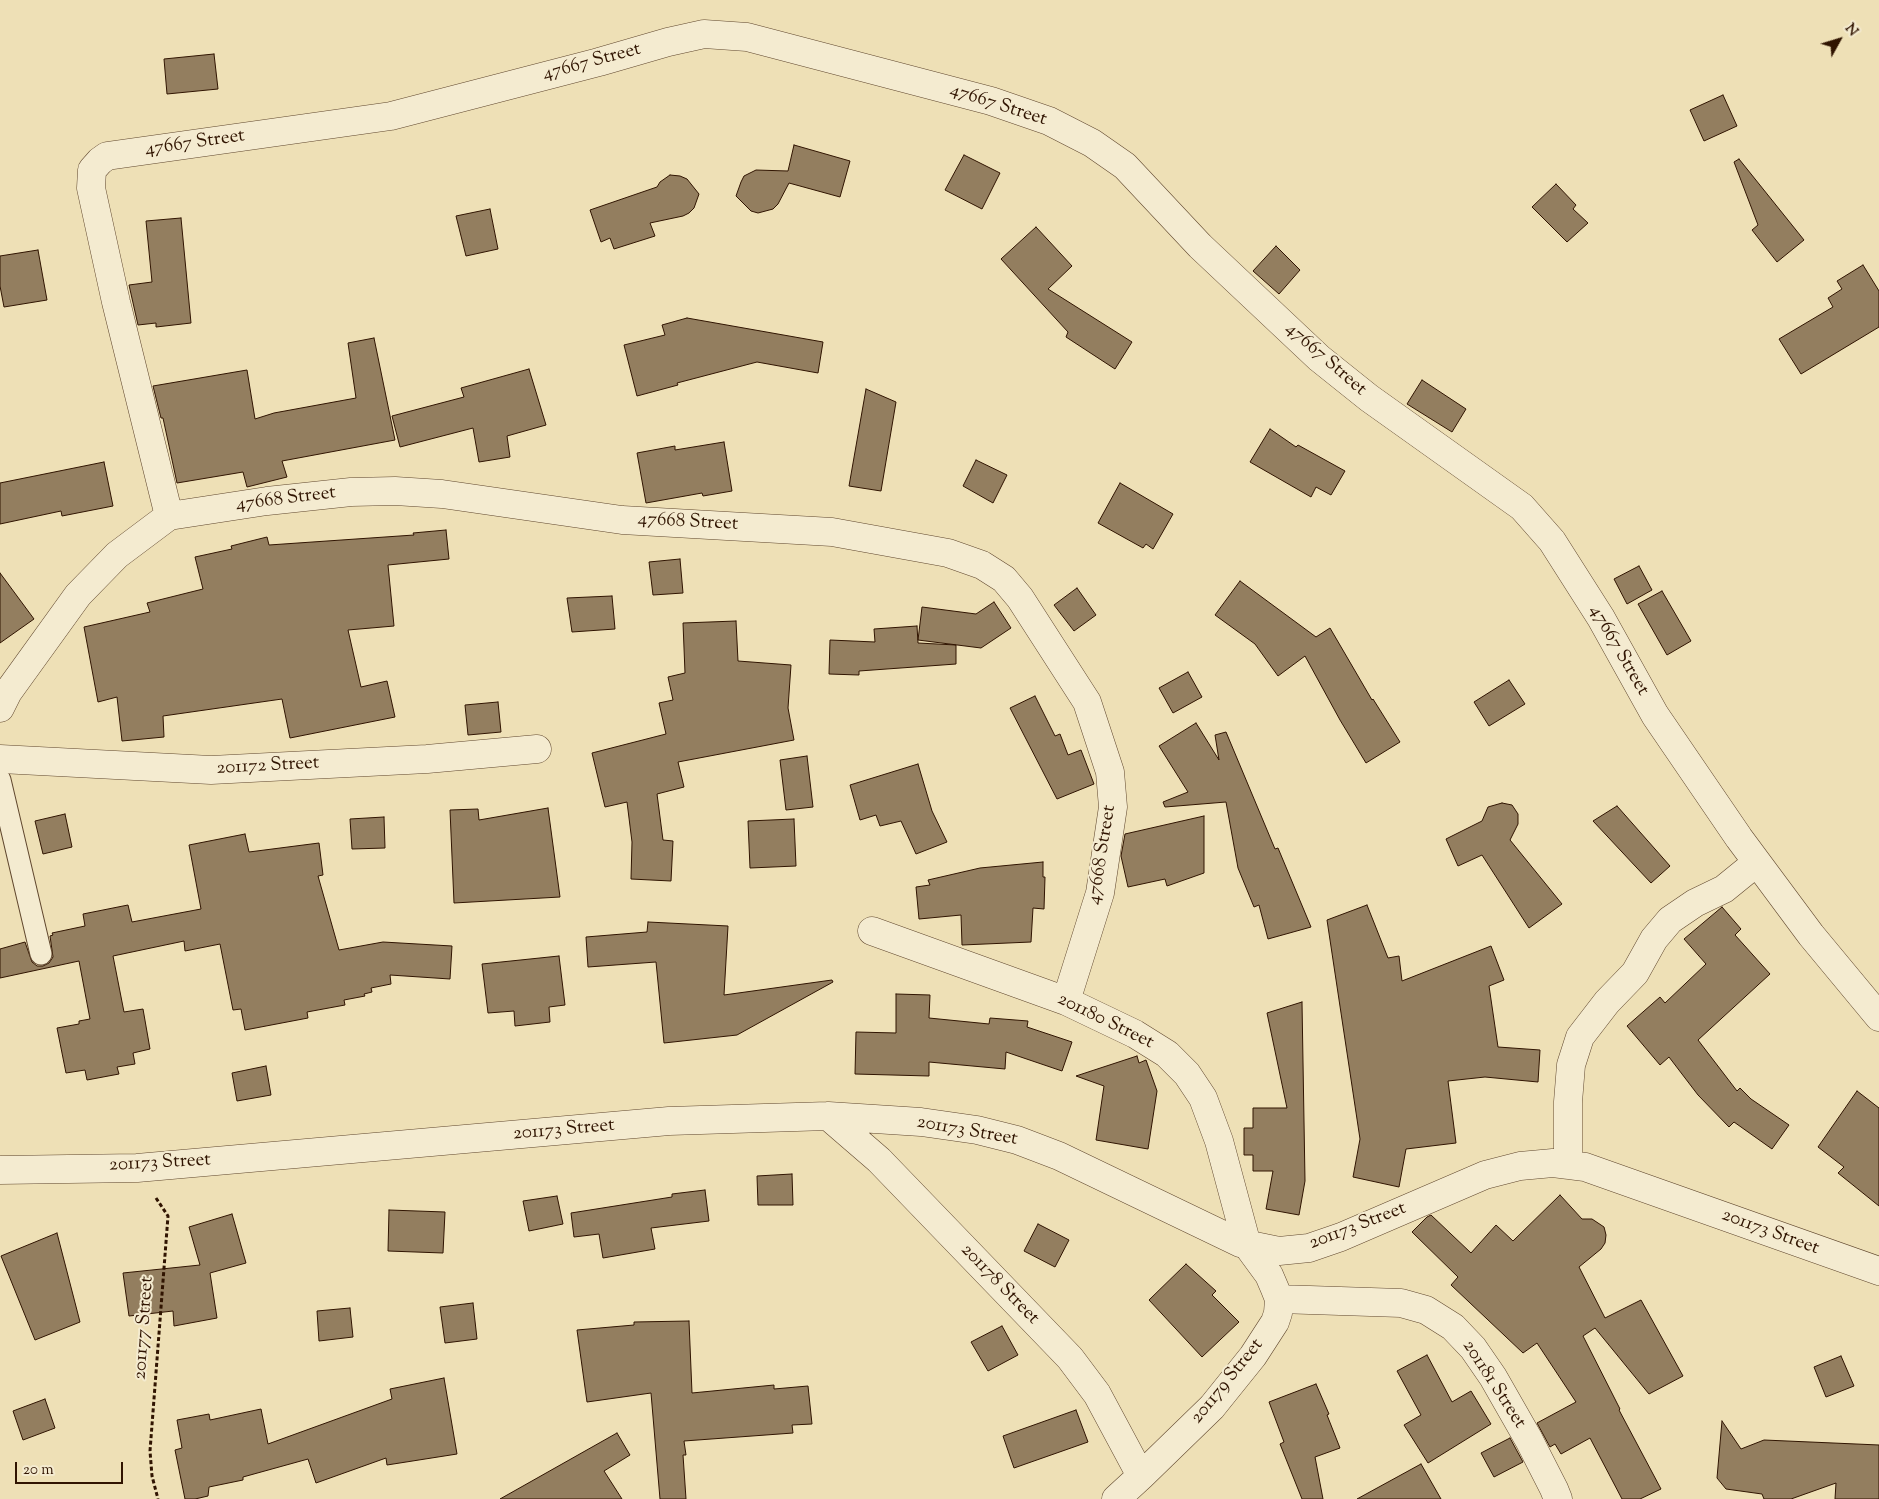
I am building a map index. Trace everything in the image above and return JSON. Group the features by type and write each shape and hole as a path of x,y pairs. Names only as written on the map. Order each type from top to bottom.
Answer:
{"street":[{"name":"47667 Street","path":"169,516 116,302 91,188 92,170 100,161 108,156 391,116 704,34 747,37 992,101 1049,121 1092,143 1125,166 1200,246 1319,358 1377,404 1522,507 1552,542 1601,618 1655,715 1756,863 1811,935 1879,1017"},
{"name":"47668 Street","path":"0,708 8,692 78,595 117,555 169,516 267,501 351,492 395,491 442,494 622,520 832,532 948,553 982,565 1004,579 1020,598 1087,702 1110,772 1113,808 1100,893 1066,1001"},
{"name":"201172 Street","path":"0,759 211,770 427,759 537,748"},
{"path":"1568,1165 1568,1102 1571,1065 1580,1037 1607,1002 1635,973 1654,939 1670,920 1695,903 1724,889 1756,863"},
{"name":"201180 Street","path":"872,932 1066,1001 1135,1034 1167,1054 1187,1074 1202,1098 1219,1141 1247,1245"},
{"name":"201173 Street","path":"0,1170 137,1168 669,1121 828,1116 921,1122 977,1130 1017,1140 1059,1156 1247,1245 1279,1251 1309,1248 1356,1231 1485,1174 1520,1166 1553,1163 1585,1167 1879,1271"},
{"name":"201178 Street","path":"828,1116 879,1160 1070,1358 1097,1394 1141,1476"},
{"path":"1247,1245 1269,1275 1279,1299"},
{"name":"201179 Street","path":"1116,1499 1212,1407 1243,1370 1275,1322 1279,1299"},
{"name":"201181 Street","path":"1279,1299 1365,1300 1401,1303 1426,1310 1453,1327 1473,1348 1493,1377 1529,1440 1558,1499"}],"lane":[{"path":"0,780 42,954"}],"path":[{"name":"201177 Street","path":"137,1168 168,1216 150,1451 152,1476 158,1499"}],"building":[{"path":"214,54 218,89 167,94 164,59"},
{"path":"1723,95 1737,126 1704,141 1690,110"},
{"path":"794,145 850,161 840,197 789,183 778,204 773,209 758,213 751,211 736,196 744,176 756,170 788,171"},
{"path":"964,155 1000,173 982,209 945,190"},
{"path":"1739,159 1804,240 1777,262 1752,230 1758,225 1734,162"},
{"path":"670,175 687,179 699,194 694,208 689,213 650,223 655,236 614,249 610,238 601,242 590,210 657,187 660,182"},
{"path":"1556,184 1576,205 1573,209 1588,223 1567,242 1532,207"},
{"path":"490,209 498,249 466,256 456,216"},
{"path":"181,218 191,323 156,327 156,323 138,325 129,285 152,282 146,221"},
{"path":"1036,227 1072,266 1048,289 1132,342 1115,369 1066,337 1068,332 1001,259"},
{"path":"1276,246 1300,270 1279,294 1253,271"},
{"path":"38,250 47,300 4,307 0,286 0,256"},
{"path":"1863,265 1879,291 1879,327 1801,374 1779,339 1833,307 1828,298 1842,289 1837,281"},
{"path":"687,318 823,342 818,373 757,362 677,383 678,385 637,396 624,345 665,335 662,325"},
{"path":"374,338 395,440 282,461 287,477 247,487 243,472 177,483 163,418 161,418 153,386 247,370 255,419 274,413 356,398 348,343"},
{"path":"529,369 546,425 507,436 510,457 479,462 473,428 400,447 392,416 464,397 461,388"},
{"path":"1422,380 1466,409 1452,432 1407,404"},
{"path":"866,389 896,402 881,491 849,486"},
{"path":"1270,429 1296,447 1298,445 1345,471 1331,495 1316,487 1311,497 1250,462"},
{"path":"724,442 732,491 703,496 702,493 646,503 637,453 675,446 675,450"},
{"path":"976,460 1007,475 993,503 963,486"},
{"path":"104,462 113,506 62,516 61,511 0,524 0,483"},
{"path":"1120,483 1173,514 1153,549 1146,544 1143,548 1098,523"},
{"path":"446,530 449,559 388,565 394,626 348,630 361,687 387,681 395,717 290,738 282,699 163,716 164,737 122,741 117,697 98,702 84,627 150,612 147,603 203,589 195,557 232,549 231,546 267,537 269,545 414,535 413,533"},
{"path":"680,559 683,593 653,595 649,562"},
{"path":"1639,566 1652,590 1627,604 1614,579"},
{"path":"0,573 34,619 0,643"},
{"path":"1240,581 1316,637 1330,628 1372,700 1400,742 1366,763 1305,656 1278,676 1255,644 1215,615"},
{"path":"1077,588 1096,615 1074,631 1054,605"},
{"path":"1662,591 1691,641 1667,655 1638,604"},
{"path":"612,596 615,629 572,632 567,598"},
{"path":"994,602 1011,628 981,648 918,640 922,607 976,614"},
{"path":"736,621 738,661 791,665 788,708 794,740 678,762 684,787 657,794 663,840 673,841 671,881 631,879 632,842 627,802 605,807 592,753 666,734 659,703 673,700 668,677 685,673 683,623"},
{"path":"917,626 918,643 956,645 956,664 859,671 859,675 829,674 830,640 875,642 874,629"},
{"path":"1188,672 1202,697 1173,713 1159,688"},
{"path":"1509,680 1525,704 1489,726 1474,702"},
{"path":"1035,696 1055,736 1060,734 1068,755 1081,750 1094,784 1057,799 1010,708"},
{"path":"498,702 501,732 468,735 465,705"},
{"path":"1196,723 1219,760 1215,735 1226,732 1275,849 1278,848 1311,927 1268,939 1259,905 1254,907 1238,868 1226,802 1165,807 1163,802 1188,792 1159,746"},
{"path":"807,756 813,807 786,810 780,760"},
{"path":"918,764 932,811 947,842 916,854 901,821 880,826 876,815 860,820 850,785"},
{"path":"1502,803 1512,805 1518,814 1518,824 1510,840 1562,904 1529,928 1482,855 1458,866 1446,839 1482,821 1488,807"},
{"path":"1617,806 1670,866 1651,883 1593,821"},
{"path":"548,808 560,897 454,903 450,810 478,809 479,820"},
{"path":"65,814 72,847 43,854 35,821"},
{"path":"1204,816 1204,873 1167,886 1165,879 1128,887 1121,856 1125,834"},
{"path":"384,817 385,848 352,849 350,819"},
{"path":"794,819 796,866 750,868 748,821"},
{"path":"245,834 249,852 319,843 323,875 318,876 339,950 383,942 452,946 450,979 390,975 391,984 371,988 372,992 364,994 365,996 344,1000 345,1005 307,1012 308,1018 245,1030 241,1009 233,1010 220,944 185,951 184,941 113,956 124,1012 143,1009 150,1049 133,1053 135,1064 117,1067 119,1074 87,1080 85,1070 66,1073 57,1028 79,1024 79,1021 90,1019 79,961 0,978 0,949 25,942 32,962 37,966 43,966 49,963 53,957 50,936 53,935 52,933 85,926 83,914 128,905 132,922 201,909 189,845"},
{"path":"1043,862 1043,877 1045,877 1044,909 1033,908 1031,942 962,945 961,915 919,919 916,887 930,885 928,880 980,868"},
{"path":"1367,905 1388,958 1399,956 1402,981 1491,946 1504,980 1489,986 1498,1047 1540,1050 1538,1082 1485,1077 1448,1081 1456,1143 1406,1149 1399,1187 1353,1177 1360,1139 1327,920"},
{"path":"1722,907 1741,929 1735,935 1770,974 1698,1040 1737,1091 1740,1088 1751,1099 1789,1125 1772,1149 1734,1122 1729,1127 1698,1095 1669,1057 1660,1065 1627,1026 1660,997 1665,1003 1706,964 1684,939"},
{"path":"648,922 728,926 724,995 832,980 833,982 737,1035 664,1043 656,962 588,967 586,937 647,932"},
{"path":"559,956 565,1005 549,1007 550,1022 515,1026 514,1011 488,1013 482,964"},
{"path":"896,994 930,995 929,1018 989,1024 990,1018 1028,1021 1027,1027 1072,1042 1062,1071 1006,1052 1005,1069 929,1062 929,1076 855,1074 856,1032 896,1033"},
{"path":"1302,1002 1305,1181 1299,1215 1266,1209 1273,1171 1253,1171 1253,1155 1244,1155 1244,1128 1253,1128 1253,1108 1287,1108 1267,1013"},
{"path":"1137,1056 1139,1063 1146,1060 1157,1091 1148,1149 1096,1140 1104,1086 1076,1076"},
{"path":"266,1066 271,1095 237,1101 232,1073"},
{"path":"1857,1091 1879,1108 1879,1206 1838,1173 1844,1167 1818,1147"},
{"path":"792,1174 793,1205 758,1205 757,1176"},
{"path":"705,1190 709,1221 651,1228 655,1249 603,1258 599,1234 574,1237 571,1213 672,1197 672,1194"},
{"path":"1560,1195 1582,1219 1592,1219 1604,1227 1605,1243 1601,1249 1579,1267 1605,1318 1641,1300 1683,1376 1649,1394 1595,1328 1583,1336 1619,1410 1661,1489 1640,1499 1622,1499 1590,1438 1561,1454 1555,1444 1550,1447 1537,1423 1576,1402 1537,1343 1523,1353 1451,1285 1458,1277 1412,1232 1431,1215 1471,1253 1496,1225 1513,1241"},
{"path":"557,1196 563,1224 529,1231 523,1201"},
{"path":"389,1210 445,1212 443,1253 388,1251"},
{"path":"232,1214 246,1263 210,1273 217,1318 174,1326 173,1311 129,1316 123,1273 200,1265 189,1227"},
{"path":"1038,1224 1069,1240 1055,1267 1024,1251"},
{"path":"57,1233 80,1322 35,1340 1,1256"},
{"path":"1186,1264 1216,1291 1212,1295 1239,1322 1202,1357 1149,1300"},
{"path":"473,1303 477,1339 445,1343 440,1307"},
{"path":"350,1308 353,1337 319,1341 317,1311"},
{"path":"689,1321 692,1393 774,1385 774,1389 808,1386 812,1424 792,1425 793,1433 684,1441 686,1455 683,1455 686,1499 660,1499 651,1393 587,1402 577,1330 634,1325 634,1322"},
{"path":"1002,1326 1018,1355 988,1371 971,1342"},
{"path":"1427,1355 1452,1402 1471,1391 1491,1424 1428,1463 1404,1425 1421,1415 1397,1371"},
{"path":"1841,1356 1854,1386 1826,1397 1814,1367"},
{"path":"444,1378 457,1454 387,1465 386,1458 316,1483 308,1459 243,1477 243,1480 209,1487 208,1496 185,1499 175,1450 182,1448 177,1420 209,1414 210,1420 261,1409 268,1444 392,1399 390,1389"},
{"path":"1316,1384 1329,1414 1327,1415 1340,1448 1315,1457 1323,1499 1302,1499 1280,1444 1284,1442 1269,1402"},
{"path":"45,1399 55,1428 23,1440 13,1411"},
{"path":"1076,1410 1088,1442 1014,1468 1003,1436"},
{"path":"1722,1421 1741,1449 1764,1440 1879,1445 1879,1499 1835,1499 1836,1483 1791,1499 1764,1499 1762,1494 1726,1489 1717,1478"},
{"path":"617,1433 630,1455 604,1471 622,1499 500,1499"},
{"path":"1510,1438 1523,1462 1494,1477 1481,1453"},
{"path":"1421,1464 1441,1499 1357,1499"}]}
